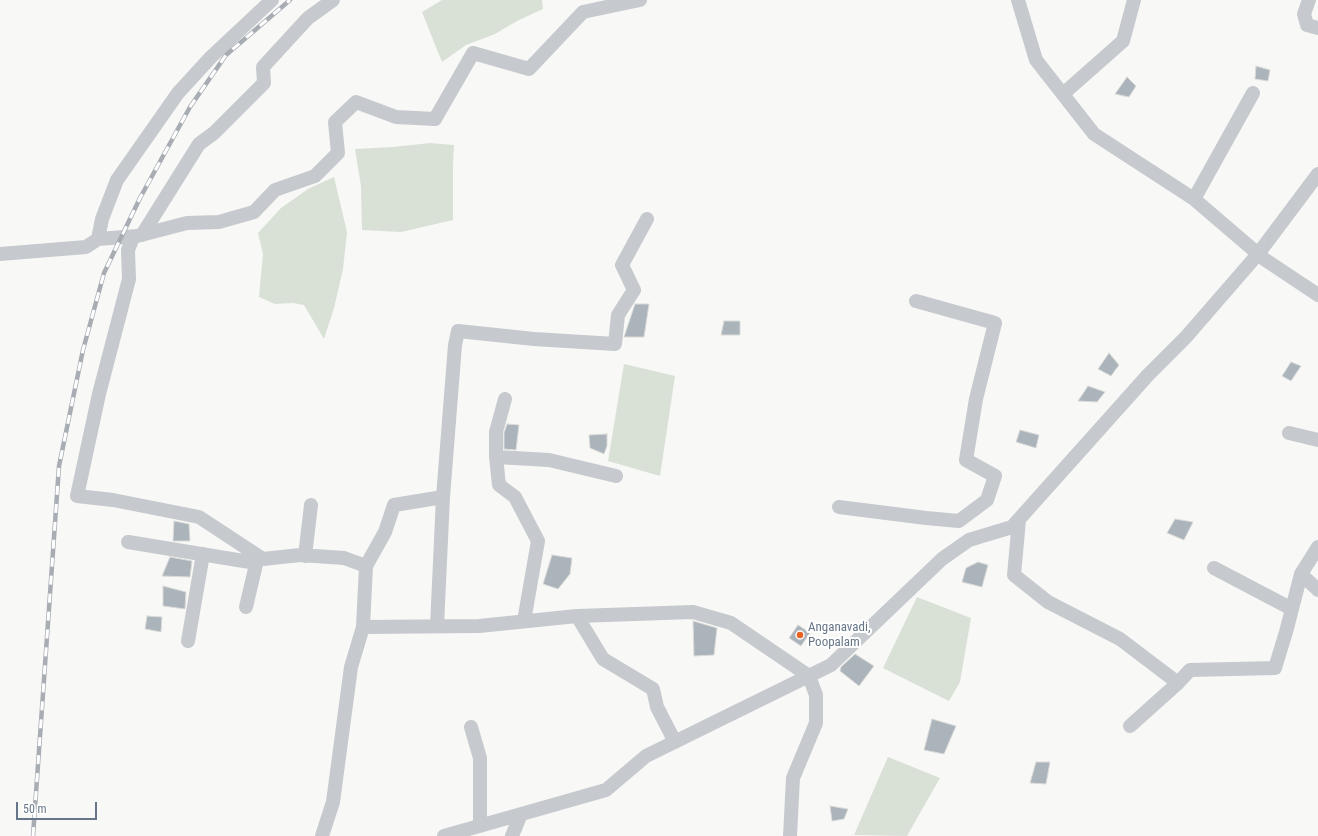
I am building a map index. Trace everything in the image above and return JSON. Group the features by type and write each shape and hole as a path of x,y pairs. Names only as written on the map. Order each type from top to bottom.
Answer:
{"street":[{"path":"98,239 102,219 117,180 178,93 211,58 272,0"},
{"path":"257,559 199,517 113,500 77,496 99,394 129,279 128,250 199,144 214,133 264,83 263,68 308,18 333,0"},
{"path":"0,254 86,247 98,239 137,236 187,223 219,222 254,212 275,190 315,176 338,153 336,122 356,102 396,117 435,119 472,53 529,69 583,12 640,0"},
{"path":"1018,0 1036,60 1094,134 1194,199 1258,254 1318,295"},
{"path":"1062,94 1123,41 1134,0"},
{"path":"1309,0 1304,14 1307,25 1318,28"},
{"path":"1194,199 1253,93"},
{"path":"444,836 606,790 646,756 831,665 942,559 969,540 1012,527 1019,520 1148,375 1186,338 1258,254 1318,174"},
{"path":"437,626 443,497 455,345 458,331 534,339 615,344 618,315 634,290 622,265 647,219"},
{"path":"839,507 959,521 987,500 995,476 966,460 976,399 995,323 916,301"},
{"path":"505,399 496,432 496,457 499,485 515,497 538,541 524,621"},
{"path":"1289,433 1318,440"},
{"path":"496,457 549,460 616,476"},
{"path":"322,836 332,802 351,666 363,627 366,566 385,532 394,505 443,497"},
{"path":"305,556 311,505"},
{"path":"1019,520 1014,575 1048,602 1120,639 1178,683"},
{"path":"128,542 203,554 257,559 305,556 344,558 366,566"},
{"path":"1130,726 1178,683 1190,670 1275,668 1301,574 1318,547"},
{"path":"188,641 203,554"},
{"path":"246,607 257,559"},
{"path":"1214,568 1292,609"},
{"path":"1301,574 1318,590"},
{"path":"363,627 479,626 577,616 693,612 731,623 809,676 816,695 816,723 793,778 790,836"},
{"path":"577,616 603,659 653,689 657,707 675,742"},
{"path":"471,726 480,758 480,826"},
{"path":"512,836 521,814"}],"shaded area":[{"path":"442,0 542,0 543,9 517,21 495,34 466,45 442,62 422,12"},
{"path":"430,143 454,145 453,220 401,232 362,230 361,186 355,149"},
{"path":"334,177 347,232 343,269 334,308 324,339 304,305 293,303 275,304 259,297 263,254 258,233 281,208 308,189"},
{"path":"624,364 675,376 660,476 608,461"},
{"path":"917,597 971,618 960,682 949,701 883,668"},
{"path":"888,757 940,778 907,836 854,835"}],"building":[{"path":"1256,66 1270,70 1268,81 1255,79"},
{"path":"1127,77 1136,86 1129,97 1115,94"},
{"path":"635,304 649,304 644,337 624,337"},
{"path":"724,321 740,321 740,335 721,335"},
{"path":"1109,353 1119,365 1111,376 1098,369"},
{"path":"1291,362 1301,366 1291,381 1282,376"},
{"path":"1088,386 1105,392 1097,402 1078,401"},
{"path":"507,424 519,425 516,450 504,449 504,433"},
{"path":"1020,430 1039,435 1036,448 1016,442"},
{"path":"607,434 607,446 604,454 590,448 589,435"},
{"path":"1175,519 1193,522 1184,540 1167,533"},
{"path":"174,521 189,524 190,541 173,541"},
{"path":"552,555 572,558 570,574 558,589 543,584"},
{"path":"170,557 192,561 190,577 162,576"},
{"path":"978,562 988,565 982,587 962,582 966,568"},
{"path":"163,586 186,592 185,609 163,606"},
{"path":"147,616 162,617 161,632 145,629"},
{"path":"693,621 717,628 714,655 694,656"},
{"name":"Anganavadi, Poopalam","path":"798,625 810,633 801,646 789,638"},
{"path":"855,654 874,666 859,686 840,671 841,667"},
{"path":"932,719 956,726 944,754 924,750"},
{"path":"1036,762 1050,762 1046,784 1030,783"},
{"path":"830,806 848,809 844,819 832,821"}],"railway":[{"path":"33,836 59,466 83,350 104,273 140,198 190,107 226,55 290,0"}],"place":[{"name":"Anganavadi, Poopalam","path":"800,635"}]}
